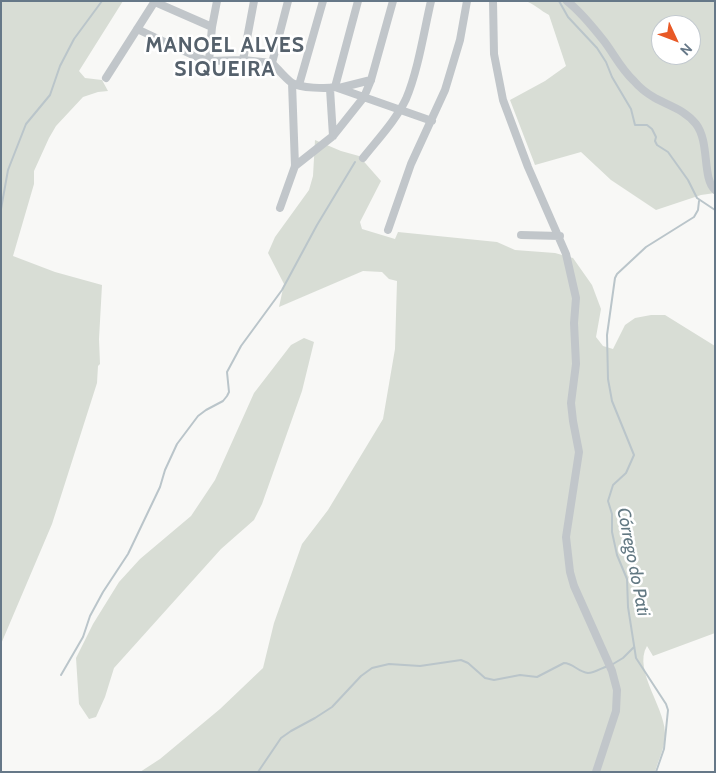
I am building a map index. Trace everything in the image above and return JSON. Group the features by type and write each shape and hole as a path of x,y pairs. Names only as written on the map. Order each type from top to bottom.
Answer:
{"street":[{"path":"106,78 155,1 212,27"},
{"path":"208,61 217,1"},
{"path":"243,60 254,1"},
{"path":"272,63 288,1"},
{"path":"280,208 295,166 296,84 323,1"},
{"path":"332,136 335,88 358,1"},
{"path":"295,166 332,136 364,97 371,80 393,1"},
{"path":"363,158 400,110 412,83 430,1"},
{"path":"388,230 411,164 432,122 445,90 460,40 467,1"},
{"path":"493,1 494,54 503,100 528,167 560,236 576,298 574,323 576,364 572,403 573,421 579,452 567,526 567,554 570,572 577,593 612,671 617,699 611,731 596,772"},
{"path":"567,1 604,41 616,61 634,82 653,97 670,104 688,115 698,126 704,142 707,176 712,188 715,190"},
{"path":"137,29 208,61 243,60 272,63 296,84 335,88 432,122"},
{"path":"335,88 371,80"},
{"path":"520,235 560,236"}],"shaded area":[{"path":"1,1 123,1 79,71 85,78 102,80 108,91 83,97 56,126 49,138 34,171 34,184 13,256 55,272 102,285 99,339 100,364 98,366 97,383 52,524 1,644"},
{"path":"525,1 715,1 715,193 701,195 656,210 611,180 581,152 535,165 510,100 545,81 566,66 549,15"},
{"path":"315,140 359,156 381,181 360,222 362,229 395,239 398,232 497,242 515,250 555,253 573,258 592,285 601,309 596,337 603,346 613,349 625,325 635,318 665,315 715,346 715,633 653,656 647,646 644,656 644,667 661,715 665,738 655,772 140,772 160,759 220,709 263,668 274,623 302,544 328,510 383,419 395,349 397,281 389,279 382,272 363,271 279,307 284,284 268,253 275,237 309,190 313,176"},
{"path":"304,338 314,342 302,391 262,504 254,520 221,549 114,668 105,697 96,717 89,719 79,704 76,658 93,624 119,582 140,559 191,516 215,480 254,393 291,345"}],"waterway":[{"path":"1,209 8,170 26,124 50,95 60,66 74,39 102,1"},
{"name":"Córrego do Pati","path":"559,1 568,17 597,48 606,62 612,77 631,109 635,125 647,125 652,129 657,145 668,152 688,180 697,198 715,210"},
{"path":"61,675 83,637 90,616 103,592 128,554 160,487 165,470 177,444 198,416 223,401 227,396 229,392 227,372 241,346 282,290 317,225 355,162"},
{"name":"Córrego do Pati","path":"656,772 664,749 668,710 636,658 628,607 627,579 617,555 612,532 612,514 608,501 613,485 626,473 634,455 612,401 608,379 607,335 617,274 646,247 694,217 698,210 699,201"},
{"path":"613,664 623,658 634,647"},
{"path":"258,772 281,738 332,707 361,676 372,668 389,664 420,666 461,660 468,663 485,678 494,680 520,675 537,677 564,663 588,673 608,666"}],"district":[{"name":"MANOEL ALVES SIQUEIRA","path":"225,58"}]}
